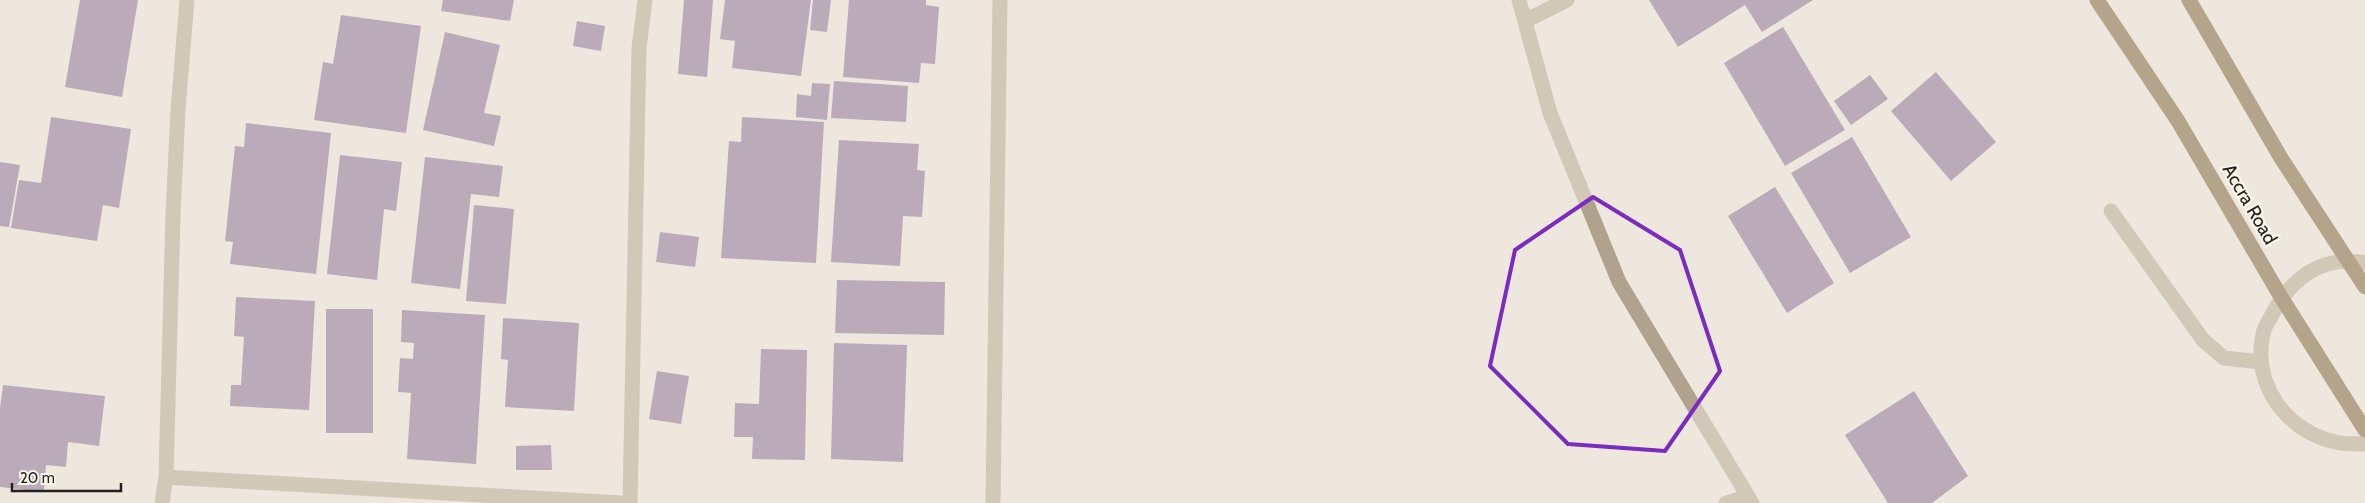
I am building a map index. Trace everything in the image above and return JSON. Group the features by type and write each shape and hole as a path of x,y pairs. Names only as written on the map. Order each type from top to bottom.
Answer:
{"highway":[{"name":"Accra Road","path":"2097,0 2178,121 2281,297 2365,430"},
{"path":"2189,0 2281,158 2365,287"}],"street":[{"path":"162,503 166,477 178,110 187,0"},
{"path":"630,503 640,48 645,0"},
{"path":"993,503 1000,0"},
{"path":"1519,0 1550,113 1619,282 1750,500 1726,503"},
{"path":"1525,21 1567,0"},
{"path":"2111,211 2203,340 2224,358 2261,362"},
{"path":"2365,263 2349,260 2320,266 2293,282 2281,297 2263,333 2261,362 2269,390 2285,415 2308,433 2336,443 2365,444"},
{"path":"166,477 621,503"}],"highlighted area":[{"path":"1593,197 1680,250 1720,371 1665,451 1568,444 1490,366 1515,250"}],"building":[{"path":"80,0 138,0 122,97 65,87"},
{"path":"443,0 514,0 510,21 441,11"},
{"path":"684,0 713,0 707,77 678,74"},
{"path":"725,0 811,0 801,76 732,68 735,41 720,39"},
{"path":"813,0 831,0 827,32 810,30"},
{"path":"849,0 926,0 926,5 939,7 935,64 921,63 919,83 843,77"},
{"path":"1649,0 1813,0 1762,32 1745,5 1678,47"},
{"path":"341,15 421,26 406,133 314,120 323,62 333,64"},
{"path":"577,21 605,26 601,51 573,46"},
{"path":"1783,27 1845,130 1785,166 1724,63"},
{"path":"445,32 500,45 484,113 501,116 494,146 423,130"},
{"path":"1936,72 1996,142 1951,181 1891,111"},
{"path":"1870,75 1888,99 1851,125 1834,101"},
{"path":"834,81 908,86 906,122 831,118"},
{"path":"812,83 830,84 827,120 796,117 797,94 811,96"},
{"path":"51,117 131,129 119,208 103,205 97,241 11,228 19,180 41,183"},
{"path":"742,117 824,122 816,263 721,258 729,141 741,142"},
{"path":"246,123 331,133 316,274 230,264 233,242 225,241 235,146 244,147"},
{"path":"1852,137 1911,237 1850,273 1791,173"},
{"path":"839,140 919,144 917,170 925,171 922,217 903,216 900,266 831,262"},
{"path":"340,155 402,162 396,211 384,209 377,280 327,274"},
{"path":"425,157 503,166 499,197 471,194 460,289 411,283"},
{"path":"0,162 20,165 9,227 0,226"},
{"path":"1775,187 1834,283 1787,313 1728,216"},
{"path":"474,205 514,209 506,304 466,301"},
{"path":"660,232 699,237 695,267 656,262"},
{"path":"837,280 945,282 944,335 835,333"},
{"path":"236,297 315,301 309,410 230,406 231,385 241,385 244,337 234,336"},
{"path":"326,309 373,309 373,433 326,433"},
{"path":"402,310 485,315 476,464 407,459 411,393 398,392 400,358 413,359 414,343 401,342"},
{"path":"503,318 579,323 574,411 505,407 508,360 501,359"},
{"path":"834,343 907,345 903,462 831,459"},
{"path":"761,349 807,350 805,460 752,459 753,437 734,437 735,403 759,404"},
{"path":"657,371 689,376 681,424 649,419"},
{"path":"3,385 105,396 99,446 68,442 66,467 46,465 44,492 0,487 0,408"},
{"path":"1914,391 1968,476 1932,503 1888,503 1845,435"},
{"path":"551,445 552,470 516,470 516,446"}]}
